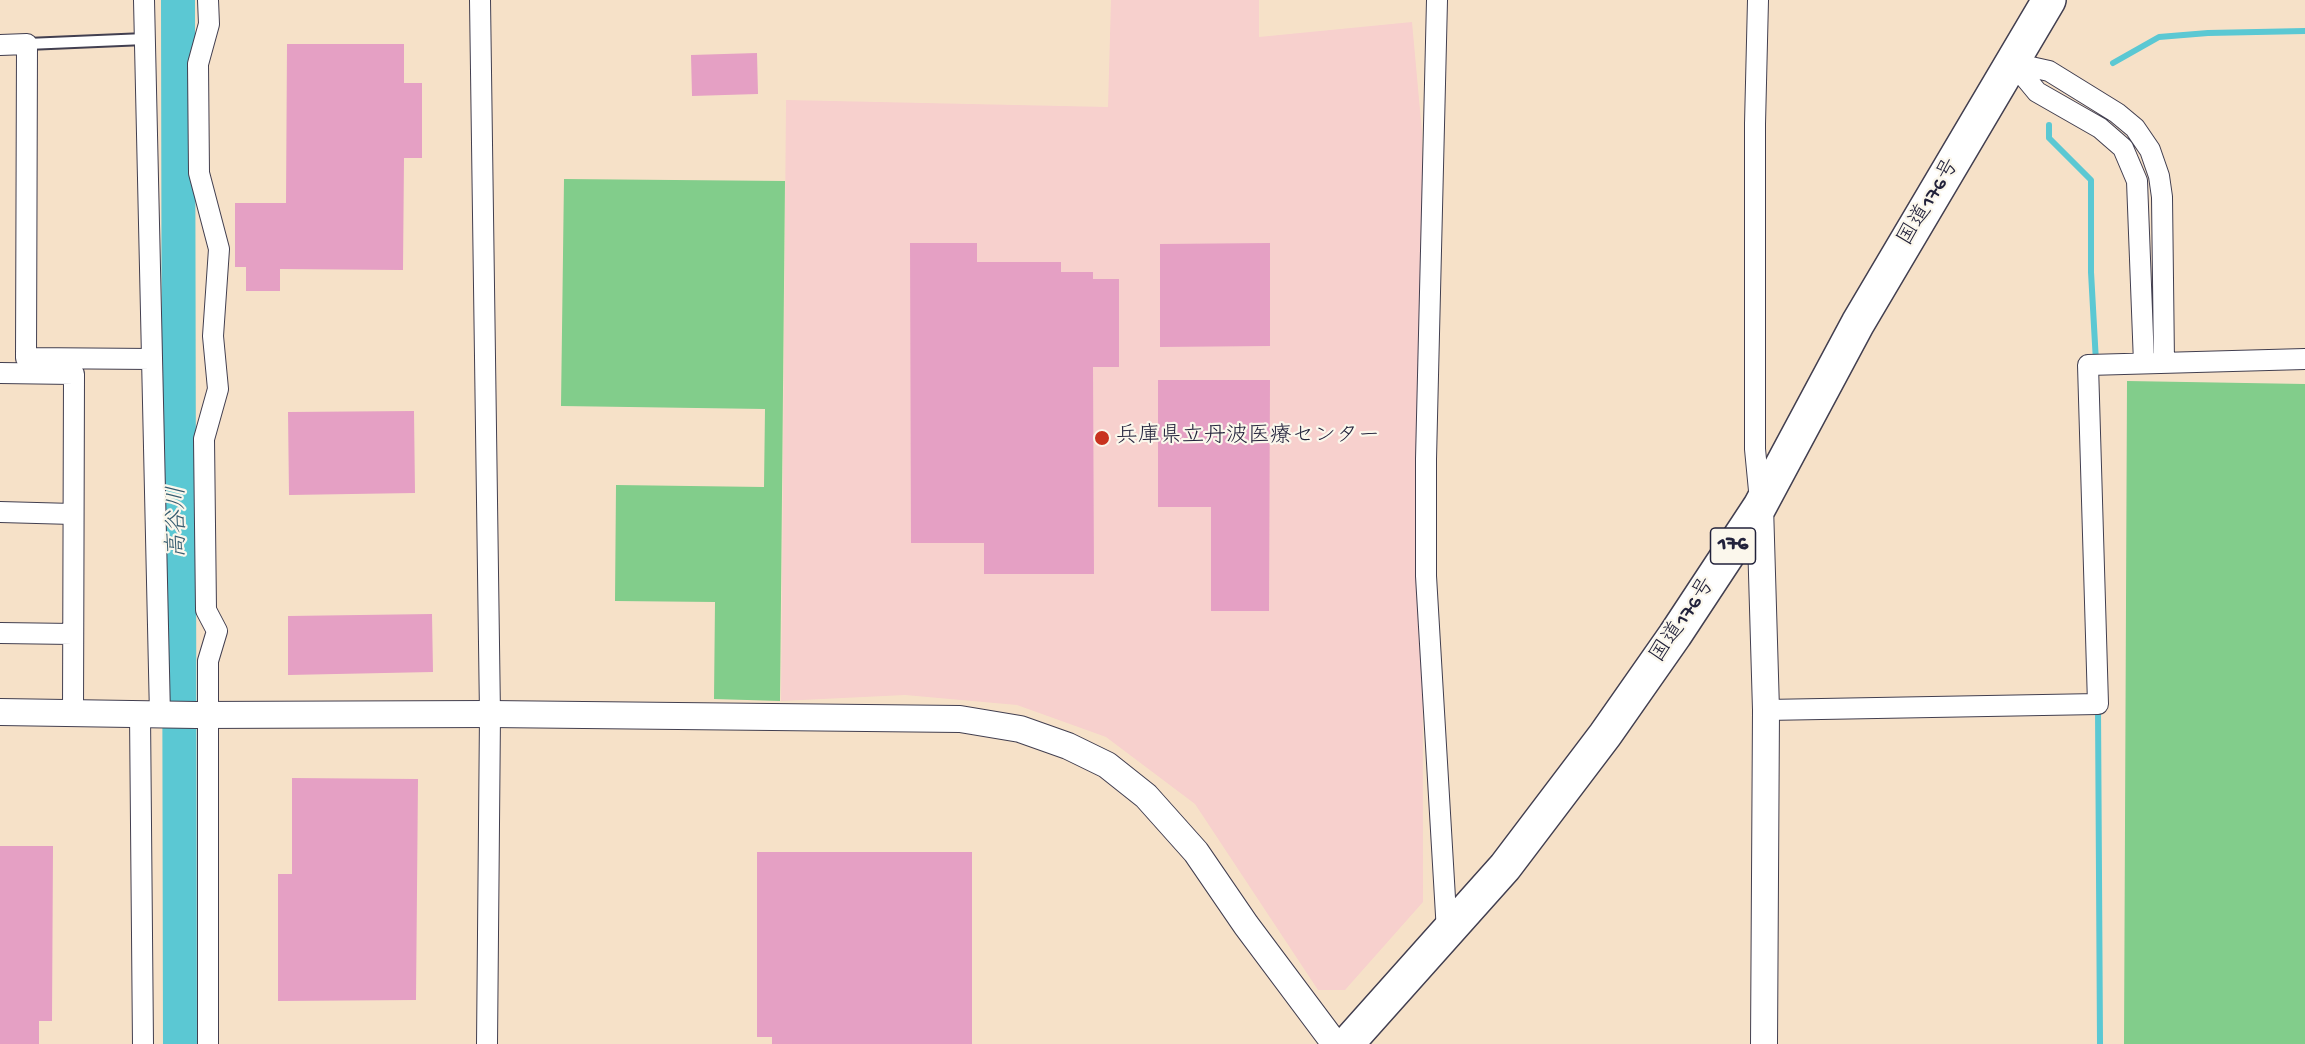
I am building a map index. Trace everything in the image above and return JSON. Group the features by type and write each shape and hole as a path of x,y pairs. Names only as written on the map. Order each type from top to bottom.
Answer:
{"highway":[{"name":"国道176号","path":"1347,1044 1505,867 1605,735 1675,635 1760,506 1858,323 2049,0"}],"street":[{"path":"143,1044 150,714 152,359 144,0"},
{"path":"208,0 209,24 198,64 199,173 219,249 213,336 218,389 204,439 206,609 217,631 208,661 202,715 208,1044"},
{"path":"480,0 490,714 487,1044"},
{"path":"1437,0 1426,459 1426,576 1447,932"},
{"path":"1758,0 1755,124 1755,448 1760,506 1766,710 1764,1044"},
{"path":"0,45 27,44 26,358 152,359"},
{"path":"2013,63 2049,71 2117,113 2135,128 2150,150 2159,176 2162,197 2164,362"},
{"path":"2013,63 2037,92 2100,128 2123,148 2137,181 2144,363"},
{"path":"1766,710 2098,704 2088,364 2305,359"},
{"path":"0,373 74,374 73,713"},
{"path":"0,512 73,513"},
{"path":"0,633 73,634"},
{"path":"0,712 960,719 1020,729 1068,746 1107,765 1153,804 1196,852 1246,925 1335,1044"}],"lane":[{"path":"27,44 145,39"}],"shaded area":[{"name":"兵庫県立丹波医療センター","path":"1111,0 1259,0 1259,37 1412,22 1422,132 1423,902 1345,990 1318,990 1195,804 1106,737 1017,705 905,695 781,701 786,100 1108,107"}],"green space":[{"path":"564,179 785,181 780,701 714,699 715,602 615,601 616,485 764,487 765,409 561,406"},
{"path":"2127,381 2305,384 2305,1044 2124,1044"}],"building":[{"path":"287,44 404,44 404,83 422,83 422,158 404,158 403,270 280,269 280,291 246,291 246,267 235,267 235,203 286,203"},
{"path":"757,53 758,94 692,96 691,55"},
{"path":"910,243 977,243 977,262 1061,262 1061,272 1093,272 1093,279 1119,279 1119,367 1093,367 1094,574 984,574 984,543 911,543"},
{"path":"1270,243 1270,346 1160,347 1160,244"},
{"path":"1158,380 1270,380 1269,611 1211,611 1211,507 1158,507"},
{"path":"414,411 415,493 289,495 288,412"},
{"path":"432,614 433,672 288,675 288,616"},
{"path":"292,778 418,779 416,1000 278,1001 278,874 292,874"},
{"path":"0,846 53,846 52,1021 39,1021 39,1044 0,1044"},
{"path":"757,852 972,852 972,1044 772,1044 772,1037 757,1037"}],"waterway":[{"name":"高谷川","path":"178,0 180,1044"},
{"path":"2113,63 2159,37 2208,33 2305,31"},
{"path":"2049,125 2049,138 2091,180 2091,272 2096,362"},
{"path":"2098,708 2100,1044"}],"place":[{"name":"兵庫県立丹波医療センター","path":"1102,438"}]}
